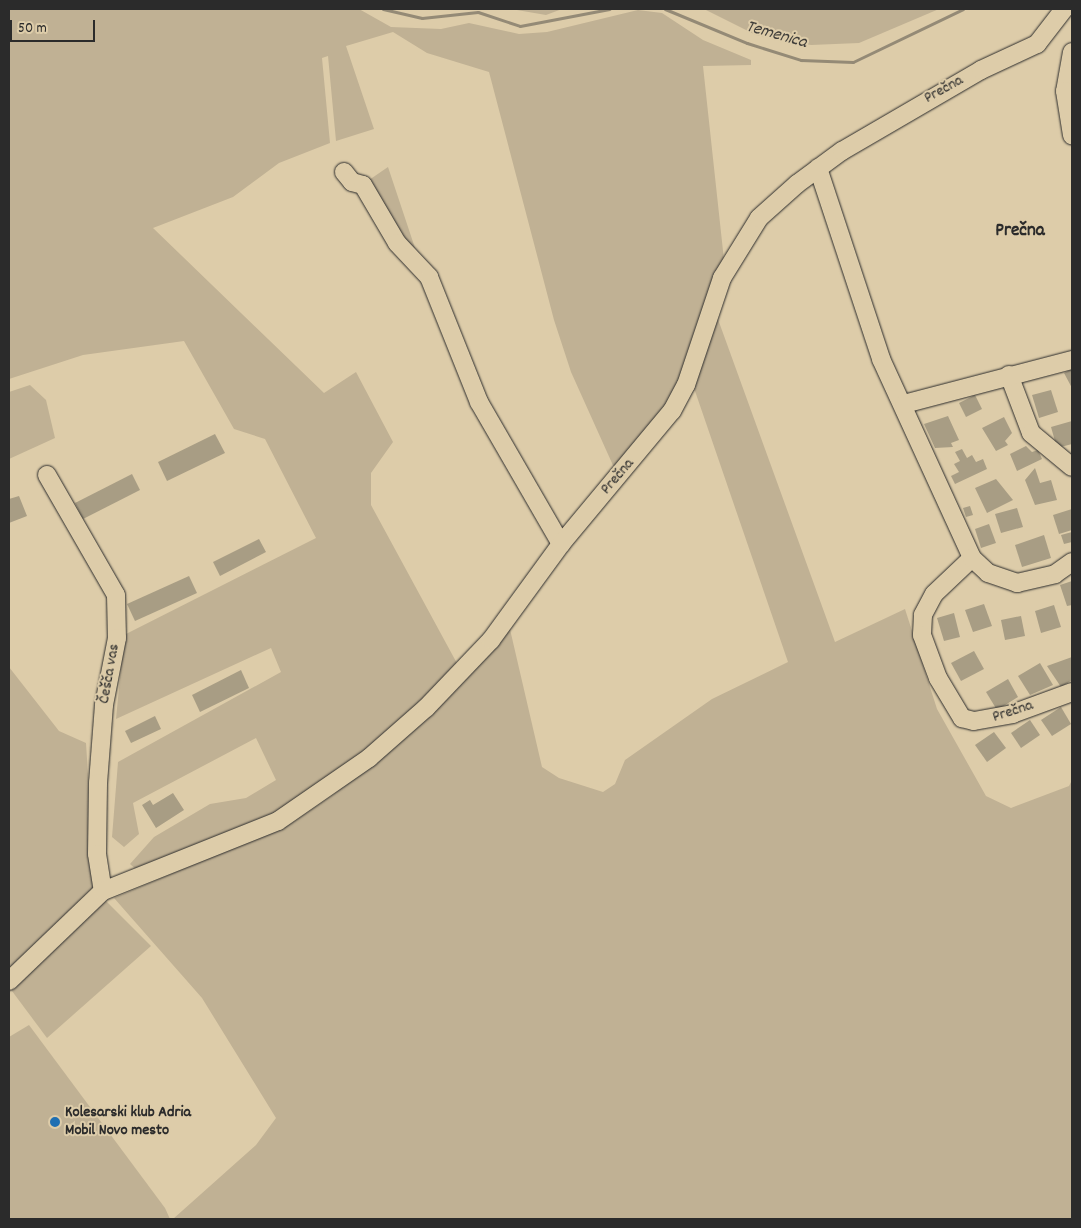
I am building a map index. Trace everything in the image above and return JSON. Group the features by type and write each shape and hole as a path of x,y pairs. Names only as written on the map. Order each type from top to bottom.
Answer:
{"street":[{"name":"Prečna","path":"103,891 278,822 369,758 491,640 561,544 672,411 686,385 716,292 743,238 776,202 818,168 920,104 1037,44 1064,9"},
{"path":"1072,52 1070,105 1072,135"},
{"path":"818,168 868,323 972,558 988,573 1017,583 1056,574 1072,562"},
{"path":"344,172 352,182 363,185 397,243 428,277 479,402 561,544"},
{"path":"904,404 1072,360"},
{"path":"1009,375 1031,433 1072,467"},
{"name":"Češča vas","path":"47,475 116,594 117,638 104,705 98,783 97,854 103,891"},
{"name":"Prečna","path":"972,558 934,594 923,615 926,652 953,707 962,718 988,721 1072,692"},
{"path":"9,981 103,891"}],"shaded area":[{"path":"9,9 359,9 391,27 441,29 469,23 519,34 547,32 638,10 662,13 703,40 751,60 751,65 703,66 724,260 680,385 616,472 571,372 554,320 489,72 427,53 393,32 346,46 374,129 336,141 328,56 322,58 330,143 279,163 233,197 153,228 324,393 356,372 393,442 371,473 371,505 459,667 369,751 275,815 139,872 130,864 154,837 210,804 246,798 276,780 256,738 133,803 139,834 124,847 112,837 118,762 281,672 271,648 116,719 124,635 316,538 265,439 234,429 184,341 83,355 9,379"},
{"path":"511,9 562,9 546,15"},
{"path":"704,9 939,9 859,43 811,45 756,35"},
{"path":"388,167 417,254 412,255 369,180"},
{"path":"715,311 835,642 905,609 937,709 986,796 1011,808 1069,786 1072,780 1072,1219 173,1219 256,1145 276,1118 202,998 114,898 292,823 333,795 436,706 509,625 542,767 559,778 603,792 615,784 625,760 712,699 788,662 695,391 689,387"},
{"path":"30,385 46,400 55,438 9,459 9,392"},
{"path":"9,667 59,731 86,743 95,885 9,975"},
{"path":"104,899 151,946 47,1038 9,987"},
{"name":"Kolesarski klub Adria Mobil Novo mesto","path":"29,1025 165,1208 170,1219 9,1219 9,1037"}],"building":[{"path":"1072,369 1072,388 1064,373"},
{"path":"1051,390 1058,412 1039,418 1032,395"},
{"path":"975,395 982,409 966,417 959,403"},
{"path":"948,416 959,440 951,443 953,447 935,448 924,424"},
{"path":"1004,417 1012,433 1005,441 1008,445 996,451 982,428"},
{"path":"1072,421 1072,444 1057,448 1051,427"},
{"path":"215,434 225,453 167,481 158,462"},
{"path":"1026,446 1032,452 1038,450 1042,459 1017,471 1010,454"},
{"path":"962,449 967,458 972,455 976,462 983,459 987,469 955,484 951,476 959,472 954,464 960,461 955,452"},
{"path":"1035,468 1040,483 1051,480 1057,500 1035,505 1025,480"},
{"path":"132,474 140,490 83,519 75,503"},
{"path":"996,479 1013,500 987,513 975,488"},
{"path":"19,496 27,516 9,523 9,499"},
{"path":"970,506 973,515 966,517 963,508"},
{"path":"1017,508 1023,527 1001,533 995,514"},
{"path":"1072,509 1072,530 1059,534 1053,515"},
{"path":"989,524 996,543 981,548 975,529"},
{"path":"1072,532 1072,542 1064,544 1061,535"},
{"path":"1044,535 1051,558 1022,567 1015,545"},
{"path":"259,539 266,552 220,576 213,562"},
{"path":"189,576 197,593 135,621 127,604"},
{"path":"1072,581 1072,605 1067,606 1060,585"},
{"path":"984,604 992,626 973,632 965,610"},
{"path":"1054,605 1061,627 1041,633 1035,611"},
{"path":"954,613 960,637 944,641 937,618"},
{"path":"1021,616 1025,636 1005,640 1001,620"},
{"path":"974,651 984,669 961,681 951,663"},
{"path":"1072,657 1072,680 1061,687 1047,666"},
{"path":"1040,663 1053,685 1030,695 1018,676"},
{"path":"241,670 249,688 200,712 192,695"},
{"path":"1008,679 1018,697 997,710 986,692"},
{"path":"1061,707 1071,724 1052,736 1041,720"},
{"path":"155,716 161,729 131,743 125,731"},
{"path":"1030,720 1040,735 1021,748 1011,733"},
{"path":"994,732 1006,748 987,762 975,745"},
{"path":"173,793 184,810 156,828 142,805 150,800 153,805"}],"waterway":[{"name":"Temenica","path":"383,9 422,18 478,12 520,26 609,9"},
{"name":"Temenica","path":"665,9 747,43 801,60 853,62 963,9"}],"place":[{"name":"Kolesarski klub Adria Mobil Novo mesto","path":"55,1122"}],"district":[{"name":"Prečna","path":"1020,232"}]}
